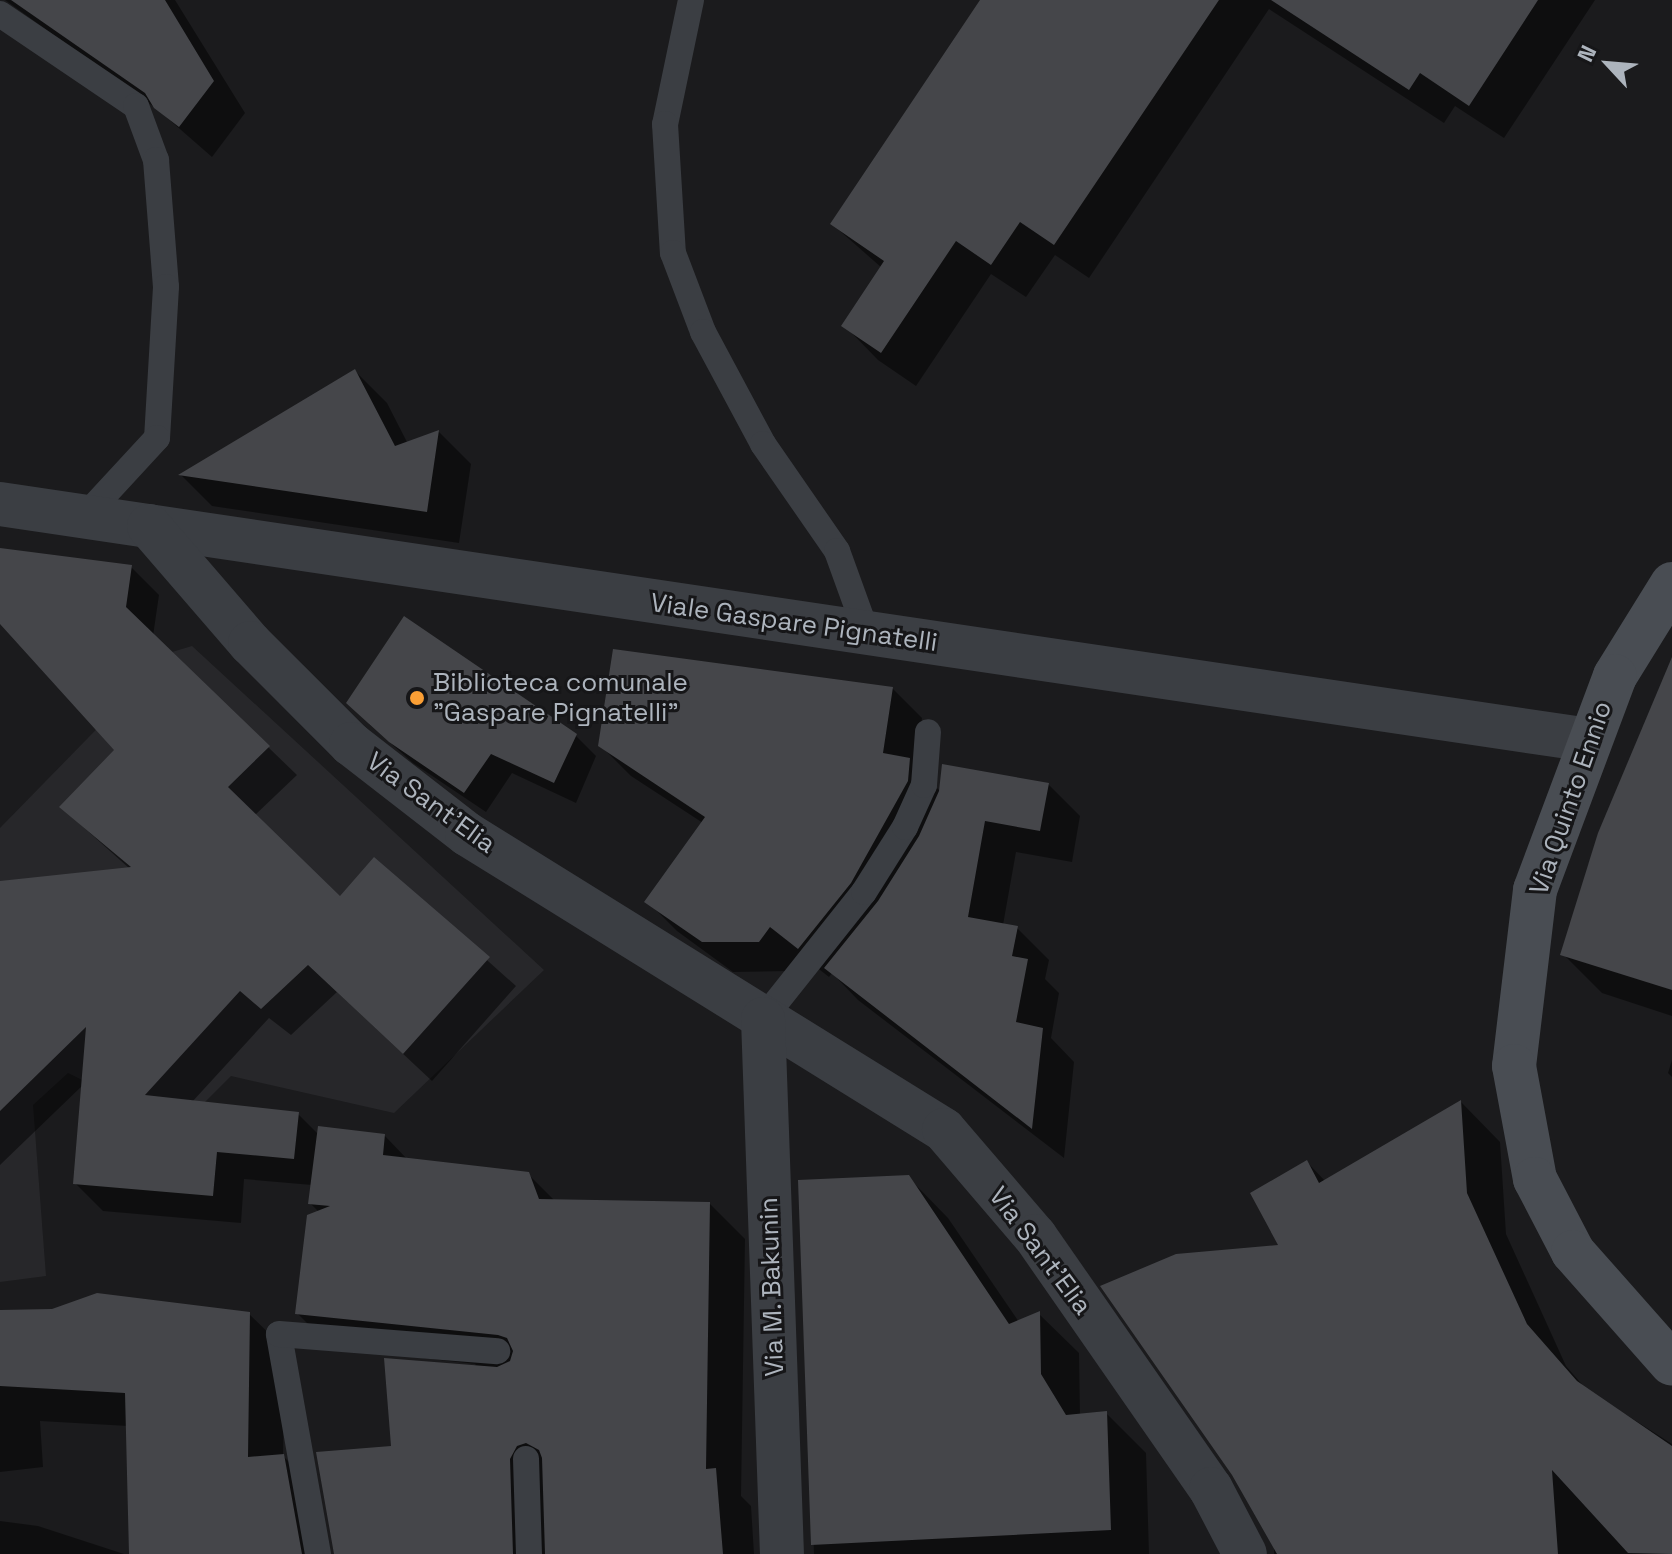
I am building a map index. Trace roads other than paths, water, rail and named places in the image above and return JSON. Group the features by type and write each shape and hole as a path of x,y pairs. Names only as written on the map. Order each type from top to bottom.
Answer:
{"street":[{"name":"Viale Gaspare Pignatelli","path":"0,504 1588,740"},
{"name":"Via Sant'Elia","path":"149,526 250,643 351,744 467,834 698,974 763,1019 944,1130 1035,1236 1211,1489 1245,1554"},
{"name":"Via Quinto Ennio","path":"1672,584 1615,676 1588,740 1535,890 1514,1066 1535,1179 1573,1252 1672,1364"},
{"name":"Via M. Bakunin","path":"763,1019 782,1554"}],"lane":[{"path":"691,0 665,124 673,253 703,332 763,444 837,551 867,634"},
{"path":"0,14 136,106 156,160 166,287 157,438 84,517"},
{"path":"763,1019 864,892 905,827 924,785 928,732"},
{"path":"318,1554 279,1334 497,1351"},
{"path":"526,1459 529,1554"}],"place":[{"name":"Biblioteca comunale \"Gaspare Pignatelli\"","path":"417,698"}]}
